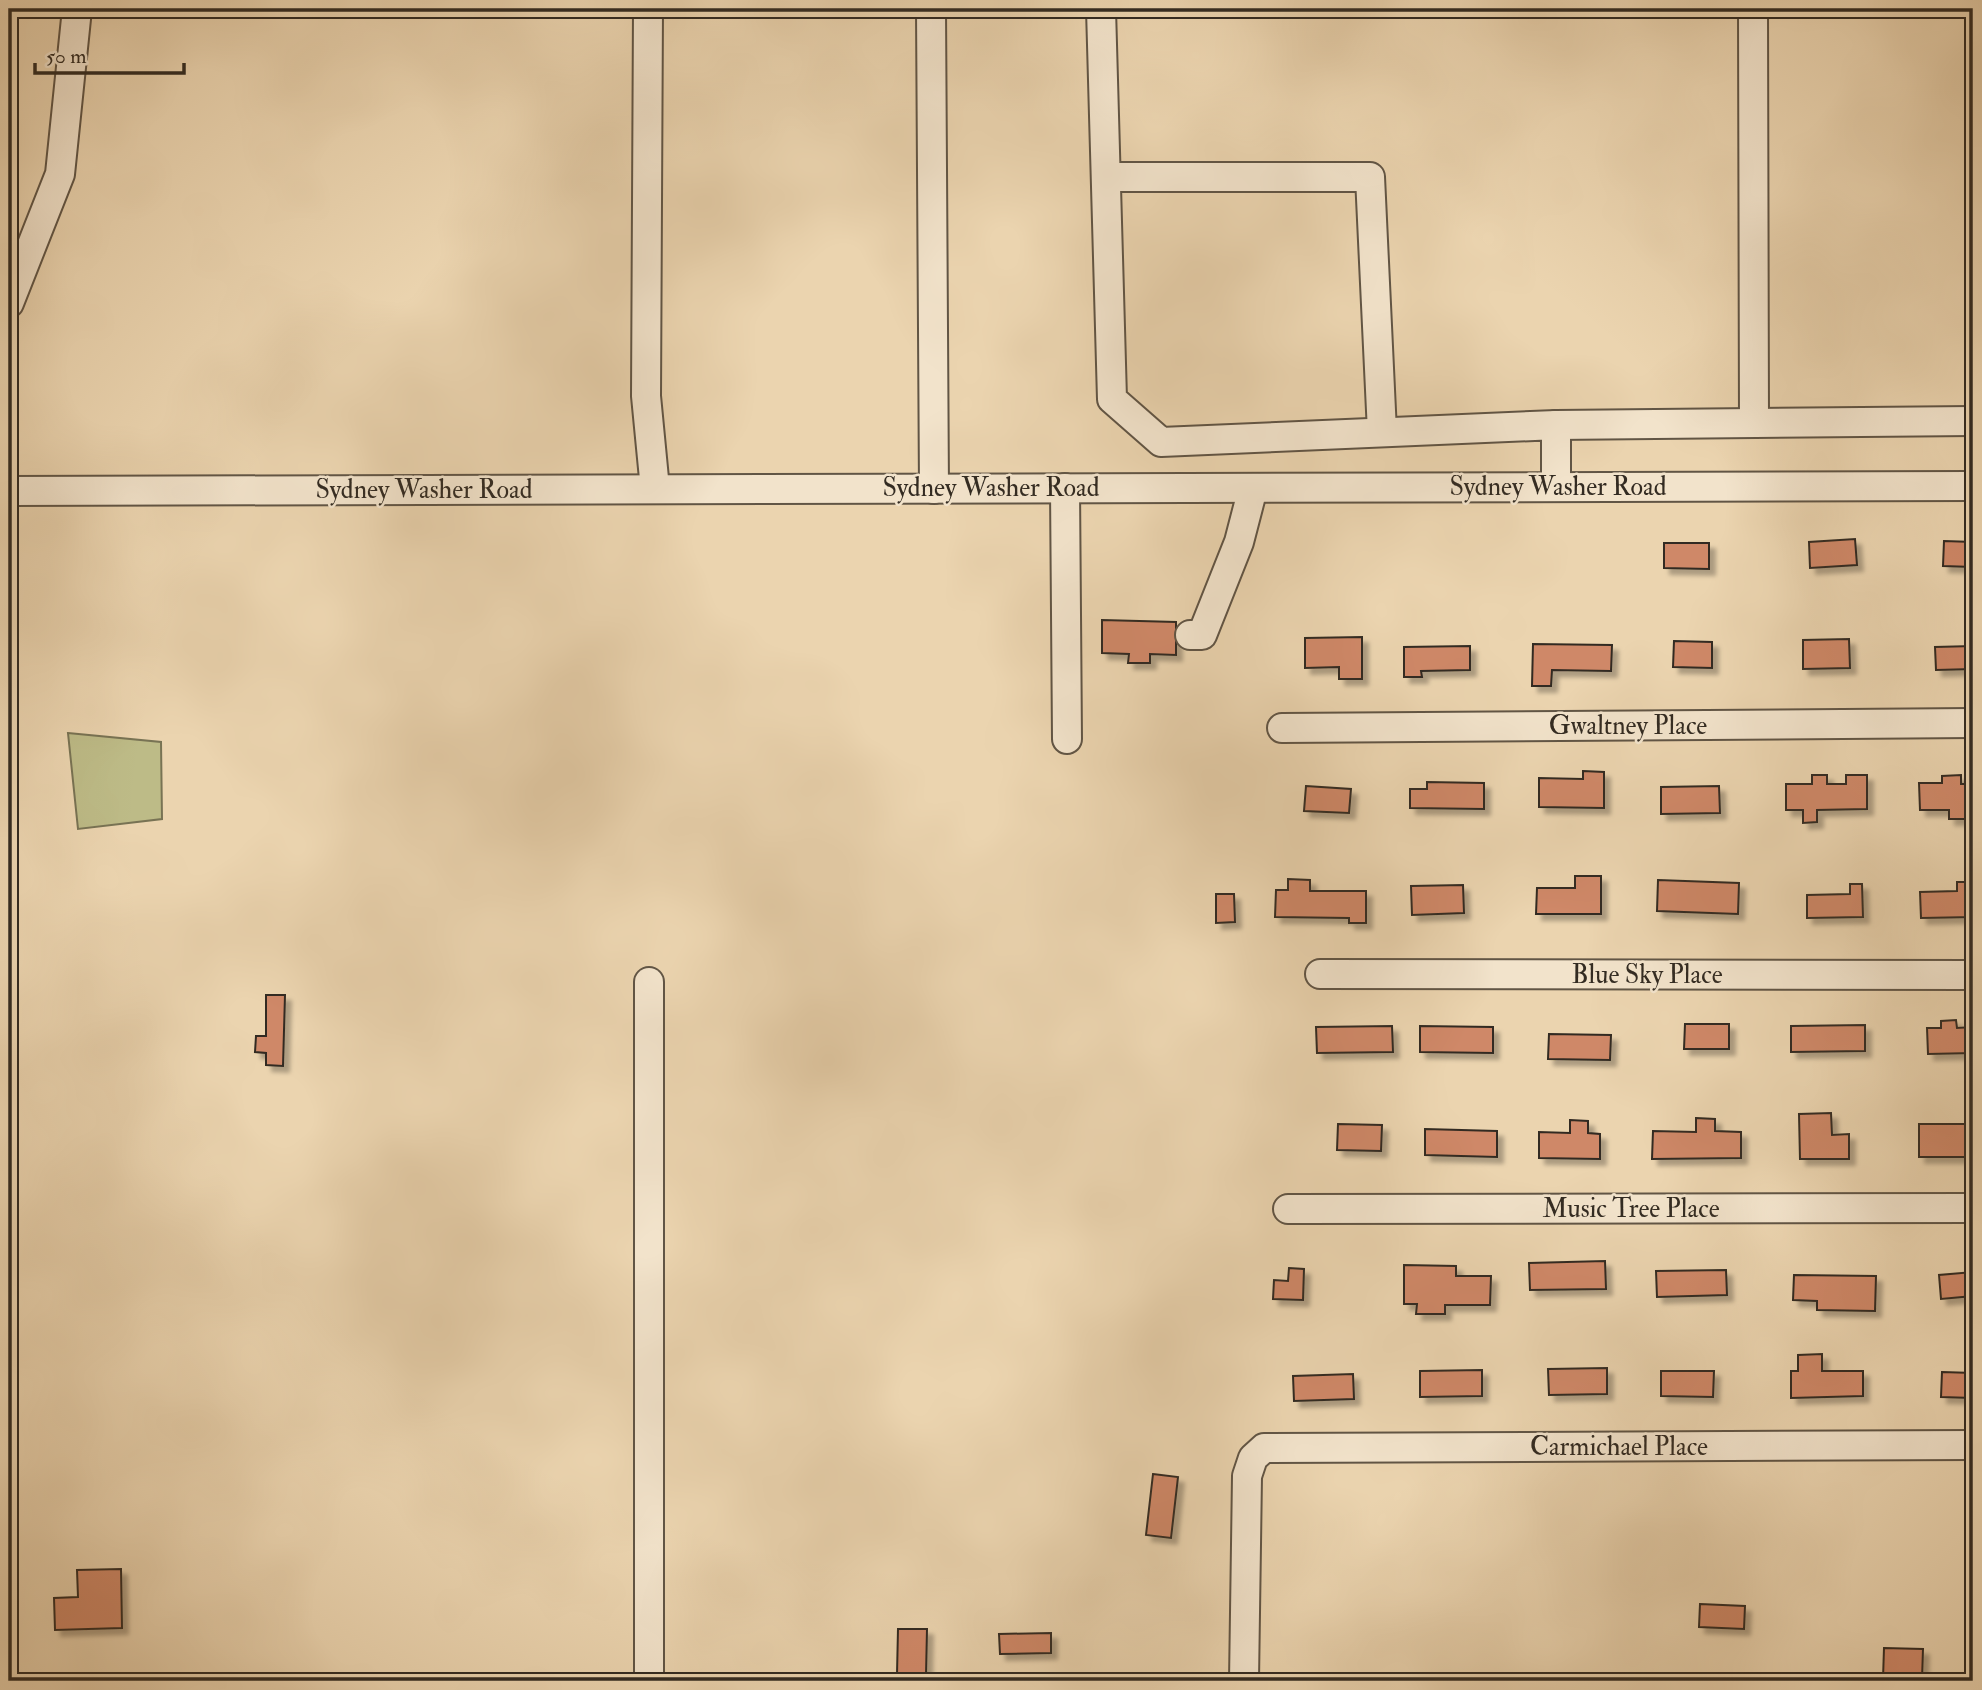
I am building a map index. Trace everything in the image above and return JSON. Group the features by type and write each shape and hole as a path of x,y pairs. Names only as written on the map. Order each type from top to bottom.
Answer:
{"street":[{"path":"9,303 60,174 76,9"},
{"path":"648,9 646,396 654,489"},
{"path":"931,9 933,489"},
{"path":"1101,9 1112,399 1161,442 1556,425 1973,421"},
{"path":"1754,9 1755,423"},
{"path":"1106,177 1370,177 1382,432"},
{"path":"1556,425 1556,487"},
{"name":"Sydney Washer Road","path":"9,491 1973,486"},
{"path":"1065,488 1067,739"},
{"path":"1190,635 1202,635 1239,542 1252,488"},
{"name":"Gwaltney Place","path":"1282,728 1973,723"},
{"name":"Blue Sky Place","path":"1320,974 1973,975"},
{"path":"649,982 649,1681"},
{"name":"Music Tree Place","path":"1288,1209 1973,1208"},
{"name":"Carmichael Place","path":"1244,1681 1247,1476 1253,1458 1264,1448 1973,1445"}],"shaded area":[{"path":"68,733 161,742 162,819 78,829"}],"building":[{"path":"1855,539 1857,565 1810,568 1809,542"},
{"path":"1944,541 1973,542 1973,567 1943,566"},
{"path":"1664,543 1709,543 1709,569 1664,568"},
{"path":"1102,620 1176,622 1176,655 1150,654 1150,663 1128,663 1129,654 1102,653"},
{"path":"1362,637 1362,679 1339,679 1339,667 1305,668 1305,638"},
{"path":"1849,639 1850,668 1803,669 1803,640"},
{"path":"1674,641 1712,642 1712,668 1673,667"},
{"path":"1533,644 1612,645 1611,671 1552,670 1551,686 1532,686"},
{"path":"1470,646 1470,670 1421,671 1422,677 1404,677 1404,647"},
{"path":"1973,646 1973,669 1936,670 1935,647"},
{"path":"1583,771 1604,772 1604,808 1539,807 1539,778 1583,779"},
{"path":"1812,775 1827,775 1827,784 1846,784 1846,775 1867,775 1867,809 1817,810 1817,822 1803,823 1803,810 1786,810 1786,784 1812,784"},
{"path":"1961,775 1961,784 1973,784 1973,819 1949,819 1949,810 1920,810 1919,783 1942,783 1942,776"},
{"path":"1427,782 1484,783 1484,809 1410,808 1410,789 1427,789"},
{"path":"1306,786 1351,789 1349,813 1304,811"},
{"path":"1719,786 1720,813 1661,814 1661,787"},
{"path":"1575,876 1601,876 1601,914 1536,914 1537,888 1575,888"},
{"path":"1288,879 1310,880 1310,891 1366,891 1366,923 1349,923 1349,918 1275,917 1276,890 1288,890"},
{"path":"1658,880 1739,883 1738,914 1657,911"},
{"path":"1957,882 1973,882 1973,917 1921,918 1920,892 1957,891"},
{"path":"1850,884 1862,884 1863,917 1807,918 1807,895 1850,894"},
{"path":"1463,885 1464,913 1412,915 1411,886"},
{"path":"1216,894 1234,894 1235,922 1216,923"},
{"path":"266,995 285,995 283,1066 266,1065 266,1053 255,1052 256,1036 266,1036"},
{"path":"1956,1020 1957,1028 1973,1027 1973,1053 1928,1054 1927,1028 1941,1028 1941,1021"},
{"path":"1685,1024 1729,1024 1729,1049 1684,1049"},
{"path":"1865,1025 1865,1051 1791,1052 1791,1026"},
{"path":"1392,1026 1393,1052 1317,1053 1316,1027"},
{"path":"1420,1026 1493,1027 1493,1053 1420,1052"},
{"path":"1549,1034 1611,1035 1610,1060 1548,1059"},
{"path":"1831,1113 1832,1135 1849,1134 1849,1159 1800,1159 1799,1114"},
{"path":"1696,1118 1715,1119 1715,1131 1741,1132 1741,1158 1652,1159 1653,1131 1696,1132"},
{"path":"1570,1120 1588,1121 1588,1133 1600,1134 1600,1159 1539,1158 1539,1132 1570,1133"},
{"path":"1338,1124 1382,1125 1381,1151 1337,1150"},
{"path":"1919,1124 1973,1124 1973,1157 1919,1157"},
{"path":"1425,1129 1497,1131 1497,1157 1425,1155"},
{"path":"1605,1261 1606,1289 1530,1290 1529,1263"},
{"path":"1404,1265 1456,1266 1456,1276 1491,1276 1490,1305 1445,1305 1445,1314 1416,1314 1417,1304 1404,1304"},
{"path":"1289,1268 1304,1269 1303,1300 1273,1299 1274,1280 1288,1281"},
{"path":"1726,1270 1727,1295 1657,1297 1656,1271"},
{"path":"1973,1272 1973,1296 1941,1299 1939,1275"},
{"path":"1794,1275 1876,1276 1875,1311 1817,1310 1817,1301 1793,1300"},
{"path":"1822,1354 1822,1371 1863,1371 1863,1396 1791,1398 1791,1371 1798,1371 1798,1355"},
{"path":"1607,1368 1607,1394 1549,1395 1548,1369"},
{"path":"1482,1370 1482,1396 1420,1397 1420,1371"},
{"path":"1661,1371 1714,1371 1713,1397 1661,1396"},
{"path":"1942,1372 1973,1373 1973,1398 1941,1397"},
{"path":"1353,1374 1354,1399 1294,1401 1293,1376"},
{"path":"1153,1474 1178,1477 1171,1538 1146,1535"},
{"path":"121,1569 122,1628 55,1630 54,1598 78,1597 77,1570"},
{"path":"1700,1604 1745,1606 1744,1629 1699,1627"},
{"path":"898,1629 927,1629 926,1675 897,1674"},
{"path":"1051,1633 1051,1653 1000,1654 999,1634"},
{"path":"1884,1648 1923,1649 1922,1679 1883,1679"}]}
